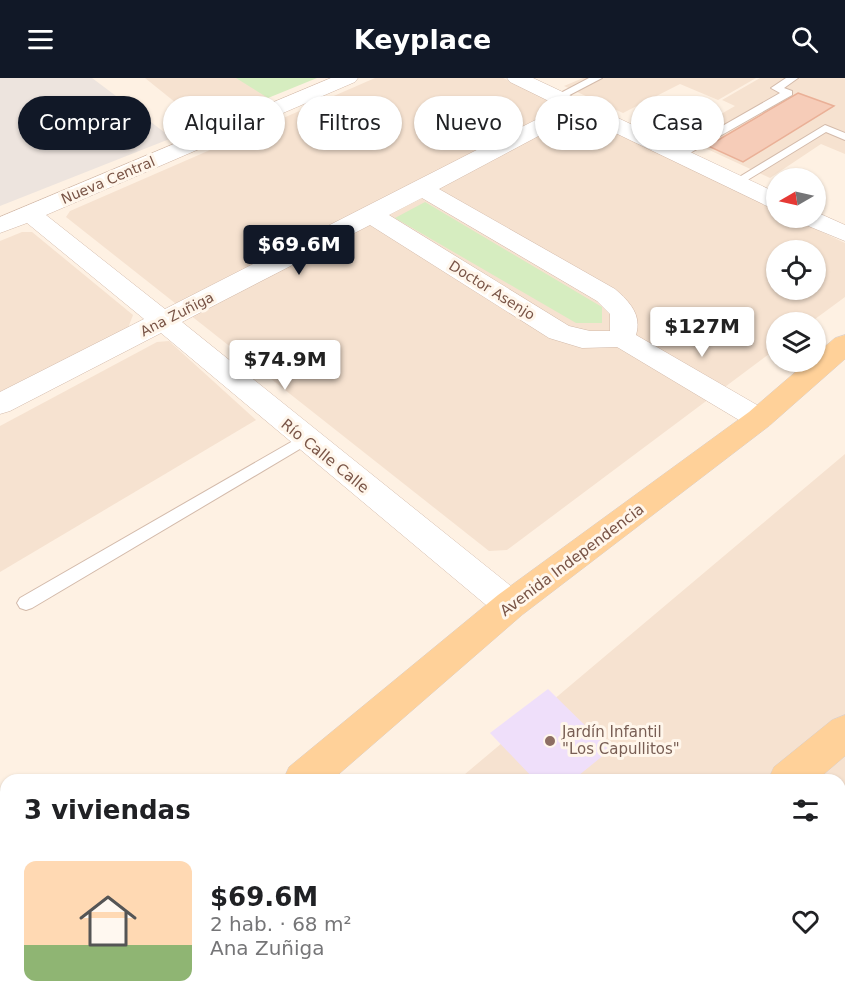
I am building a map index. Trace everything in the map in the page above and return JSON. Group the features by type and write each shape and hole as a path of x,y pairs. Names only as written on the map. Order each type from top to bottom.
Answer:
{"main road":[{"name":"Avenida Independencia","path":"310,774 510,606 759,419 845,345"},
{"path":"795,774 845,732"}],"street":[{"name":"Nueva Central","path":"0,226 348,78"},
{"path":"517,78 554,96"},
{"name":"Ana Zuñiga","path":"0,404 423,189 535,121"},
{"path":"619,127 766,197"},
{"path":"423,189 606,295 622,309 626,326 621,338 759,419"},
{"name":"Río Calle Calle","path":"30,214 164,320 305,440 510,606"},
{"name":"Doctor Asenjo","path":"371,215 559,332 576,339 598,342 621,338"},
{"path":"826,225 845,234"}],"lane":[{"path":"574,96 597,78"},
{"path":"679,155 788,93 776,88 793,78"},
{"path":"737,183 825,128 845,137"},
{"path":"26,603 305,440"}],"shaded area":[{"path":"0,78 92,78 116,96 18,96 18,150 142,150 0,206"},
{"path":"145,78 311,78 267,96 167,96"},
{"path":"375,78 503,78 540,96 535,96 535,150 619,150 619,134 631,140 631,150 652,150 766,205 766,228 813,228 845,243 845,297 825,312 766,312 766,356 507,550 489,551 66,217 70,211 210,150 285,150 285,117 297,112 297,150 402,150 402,96 334,96"},
{"path":"583,78 756,78 724,97 708,96 680,84 656,96 631,96 631,109 623,113 619,111 619,96 586,96 564,86"},
{"path":"760,78 845,78 845,154 821,144 785,168 766,168 766,176 709,150 724,150 724,112 735,106 724,99"},
{"path":"151,122 163,131 163,142 151,146"},
{"path":"22,232 32,232 133,315 128,328 0,392 0,241"},
{"path":"169,341 256,420 0,572 0,426 157,342"},
{"path":"845,454 845,774 465,774"},
{"name":"Jardín Infantil \"Los Capullitos\"","path":"548,689 610,750 580,774 529,774 490,733"}],"green space":[{"path":"236,78 317,78 273,96 265,96"},
{"path":"425,202 602,307 602,323 576,323 395,218"}],"building":[{"path":"798,93 834,106 743,162 717,150 724,150 724,137"}],"place":[{"name":"Jardín Infantil \"Los Capullitos\"","path":"550,741"}]}
